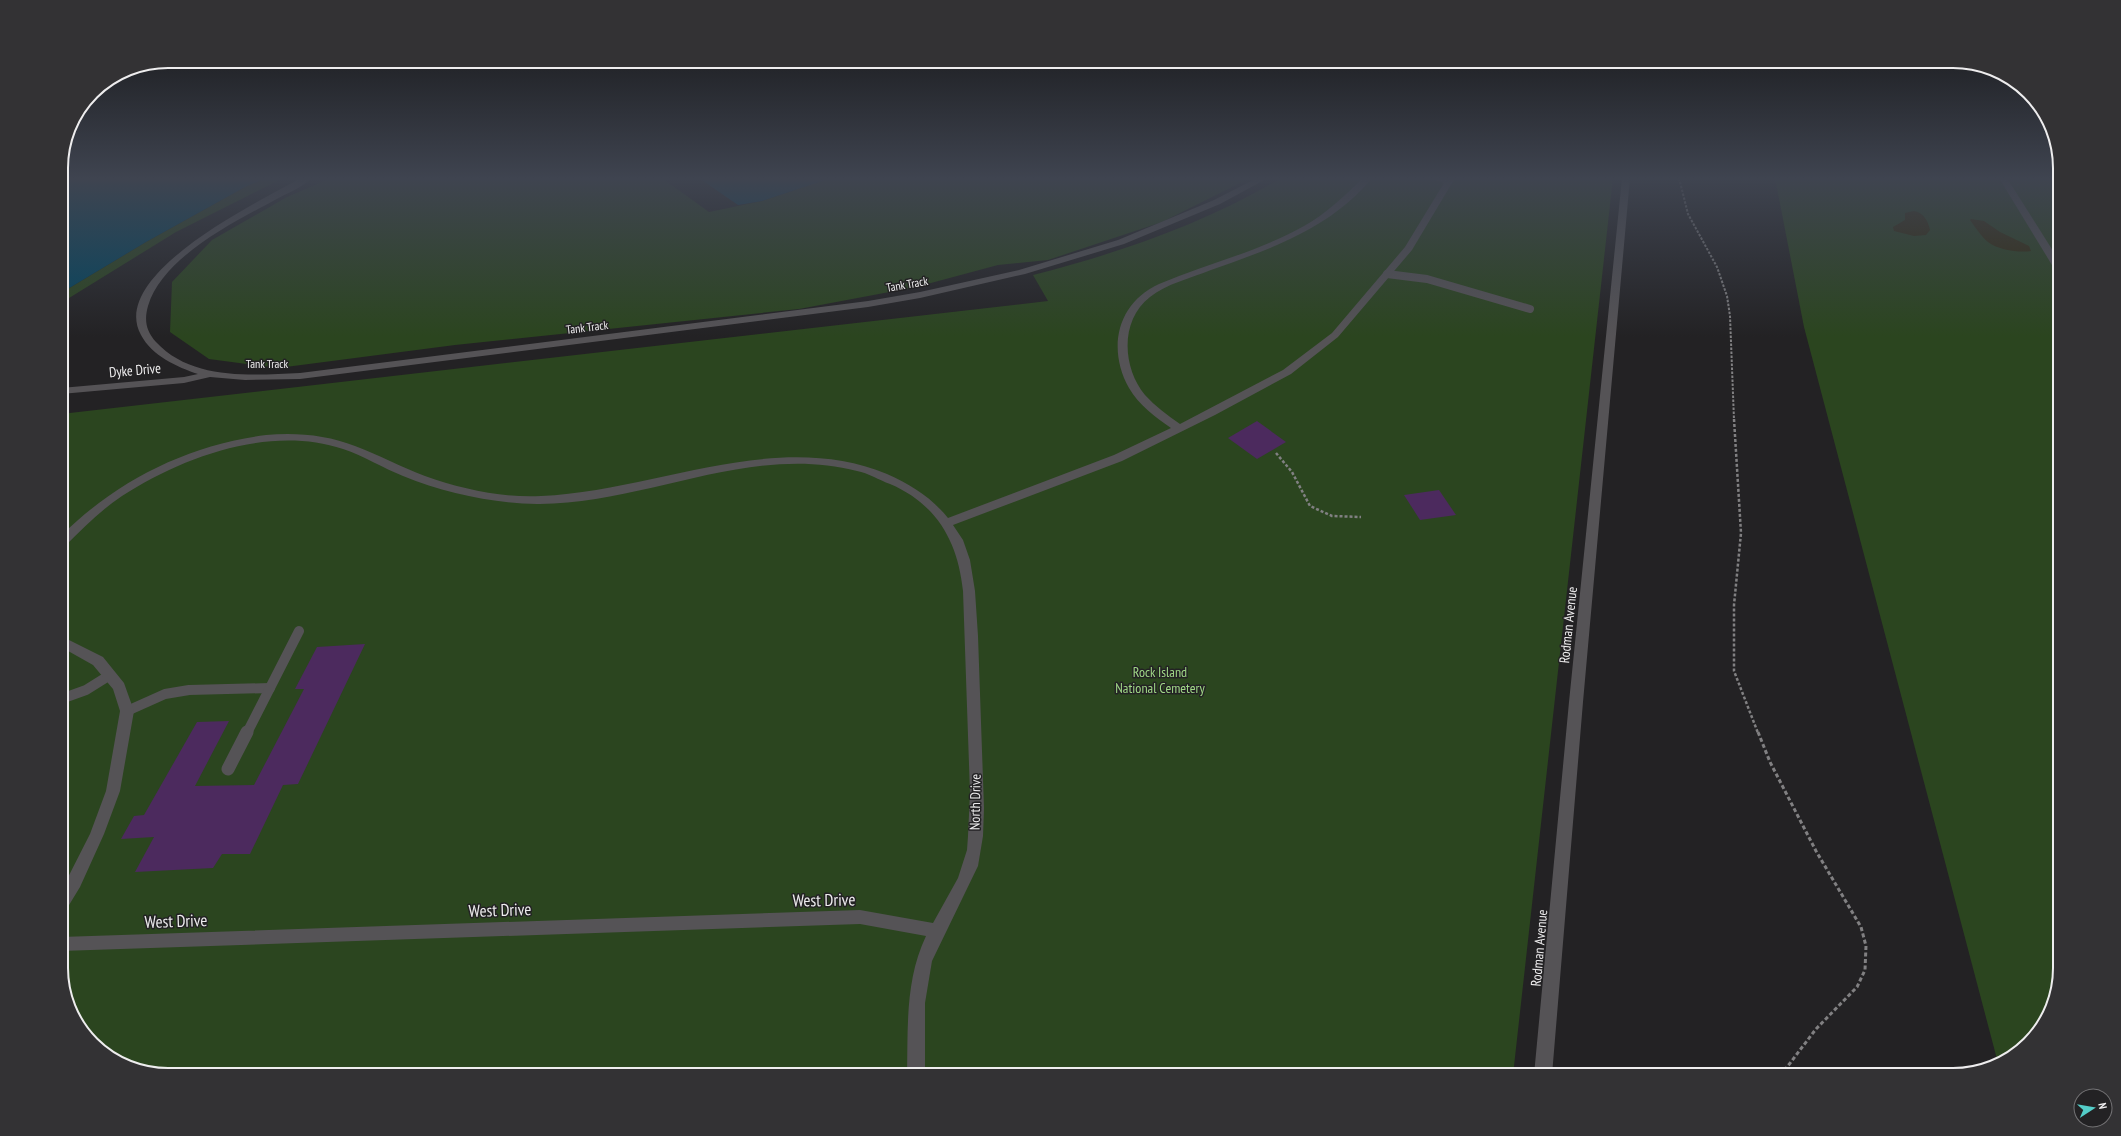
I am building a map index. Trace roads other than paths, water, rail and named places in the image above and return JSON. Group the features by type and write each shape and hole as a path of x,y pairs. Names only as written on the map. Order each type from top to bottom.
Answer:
{"street":[{"name":"Tank Track","path":"218,231 193,246 156,280 149,292 142,314 143,329 156,346 188,368 211,374 228,376 300,376 786,316 912,296 1020,273 1079,256 1148,231"},
{"path":"1178,428 1142,400 1127,373 1122,345 1122,329 1127,317 1147,294 1166,284 1268,246 1300,231"},
{"path":"946,523 1118,458 1257,389 1287,372 1335,335 1409,248 1419,231"},
{"name":"Rodman Avenue","path":"1544,1068 1576,702 1621,231"},
{"path":"2036,231 2053,259"},
{"name":"Dyke Drive","path":"68,390 184,380 211,374"},
{"name":"North Drive","path":"68,535 76,525 102,503 118,492 179,460 234,445 260,440 283,438 321,440 345,446 429,482 482,497 510,499 572,498 600,495 740,465 794,459 816,460 849,465 872,471 894,480 927,503 946,523 957,540 963,558 969,586 973,650 976,802 974,849 968,873 957,898 925,959 918,993 916,1068"},
{"path":"68,645 98,661 119,687 128,711 113,791 97,834 75,882 68,894"},
{"name":"West Drive","path":"68,944 860,917 939,931"}],"lane":[{"path":"1387,274 1427,279 1530,309"},
{"path":"228,770 299,631"},
{"path":"68,696 86,690 110,675"},
{"path":"128,711 165,694 189,690 270,688"}],"water":[{"path":"68,231 166,231 68,289"}],"park label":[{"name":"Rock Island National Cemetery","path":"1160,680"}]}
